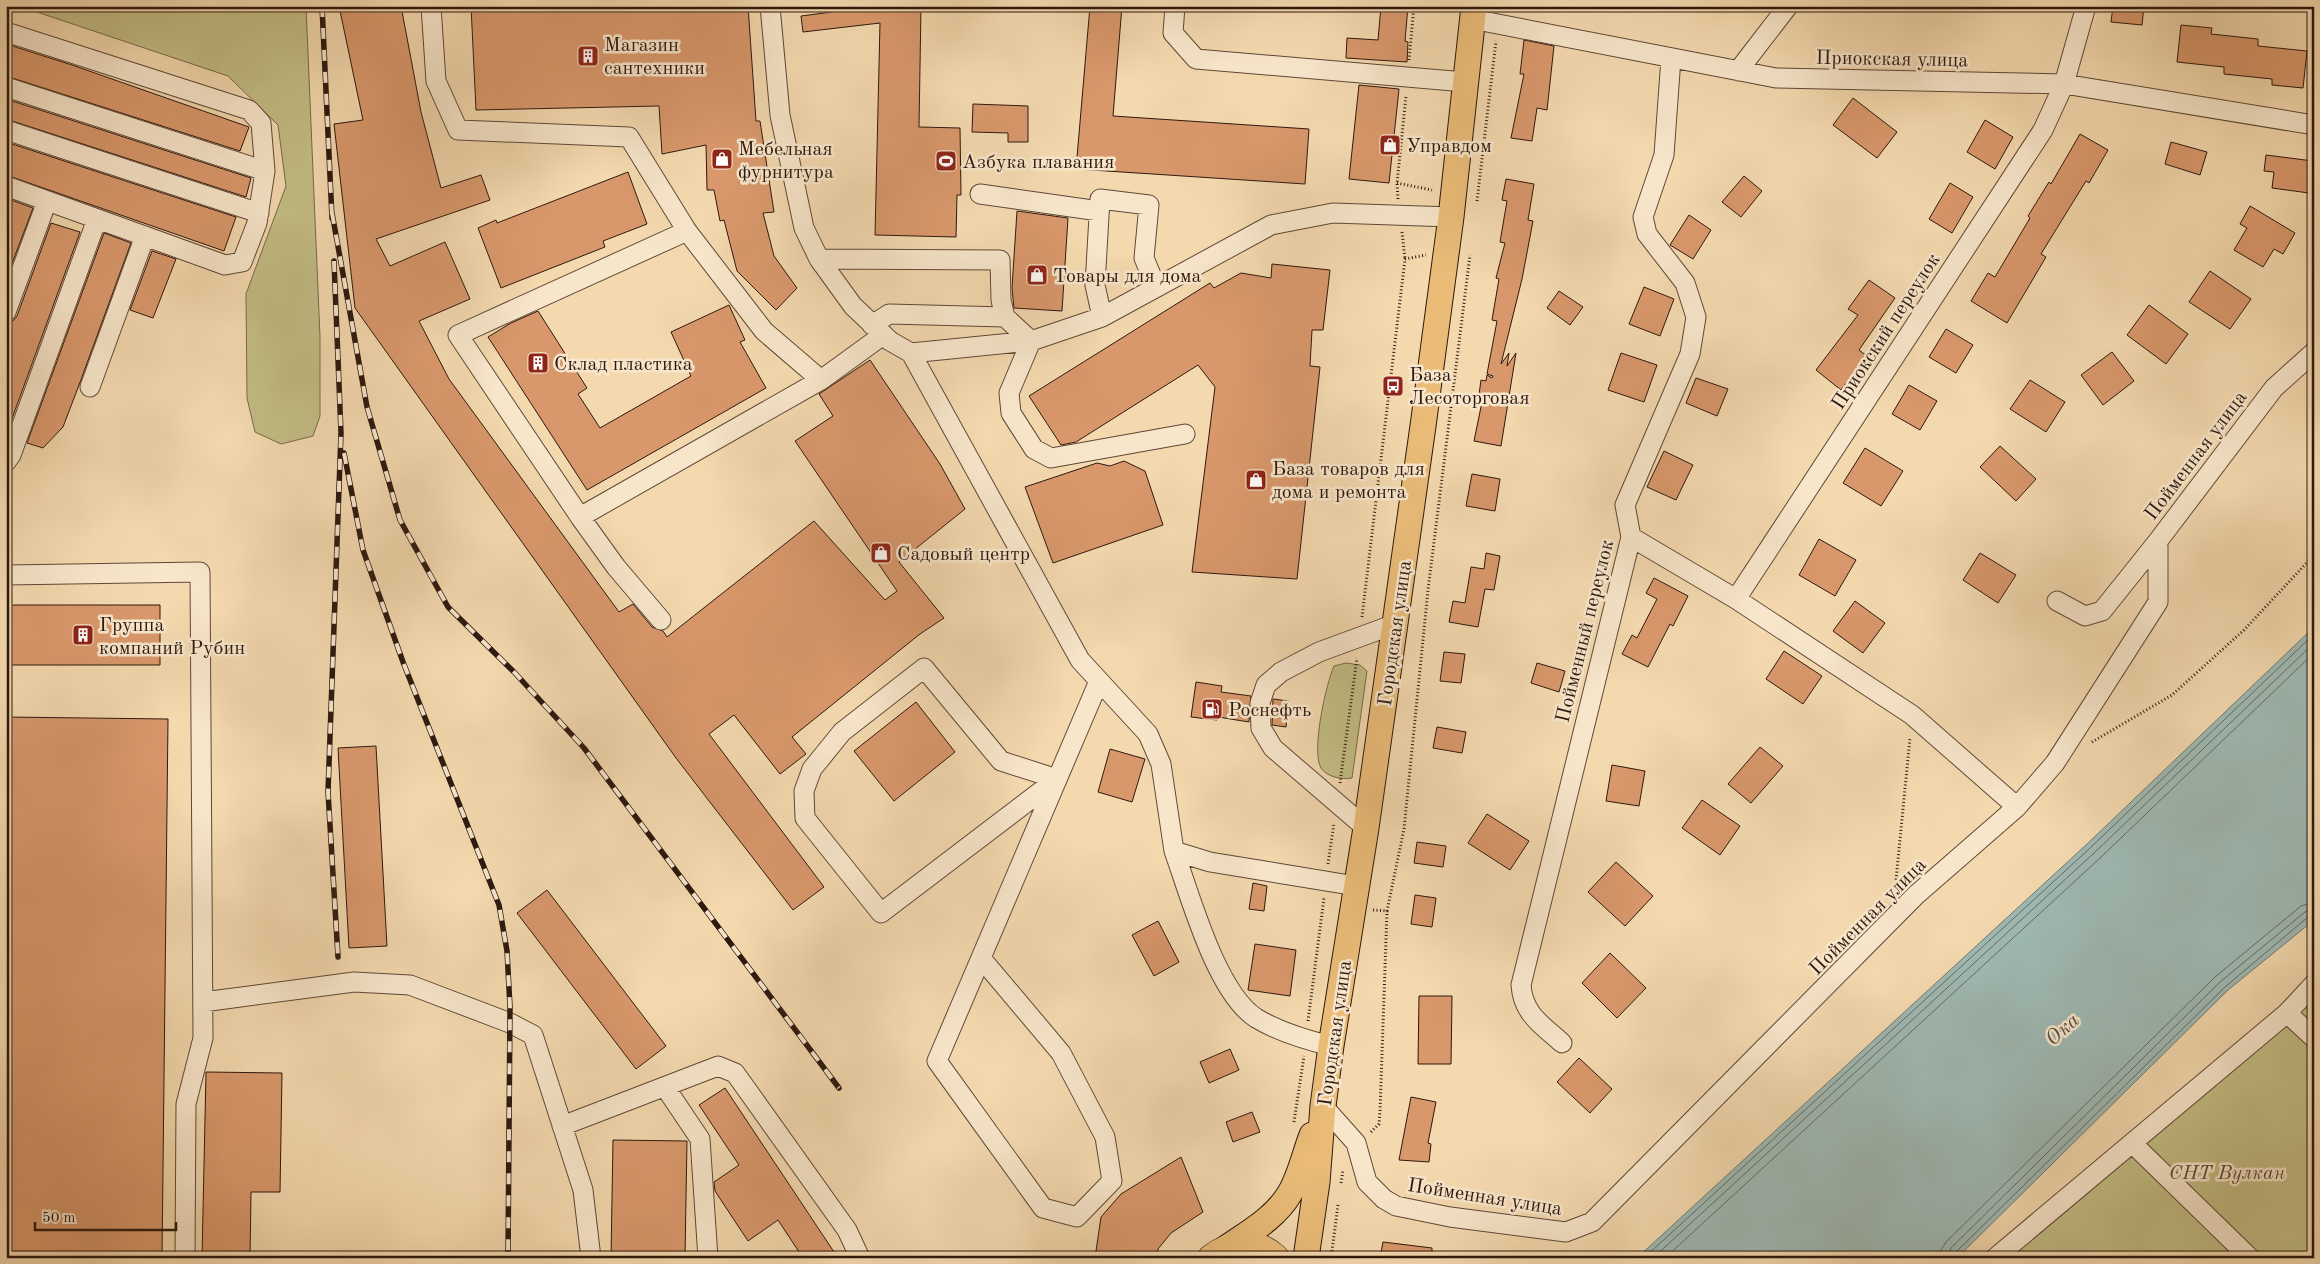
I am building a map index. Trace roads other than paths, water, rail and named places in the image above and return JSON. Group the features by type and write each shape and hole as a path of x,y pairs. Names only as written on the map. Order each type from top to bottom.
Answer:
{"highway":[{"path":"1215,1255 1234,1246 1247,1245 1258,1247 1275,1258"}],"main road":[{"name":"Городская улица","path":"1306,1258 1317,1182 1323,1106 1366,828 1451,217 1473,13"},
{"path":"1215,1255 1269,1218 1281,1206 1291,1192 1323,1106"}],"street":[{"path":"431,6 436,81 458,130 629,137 687,231 764,331 821,380"},
{"path":"770,6 780,115 804,228 819,259 853,306 878,330 911,353 1080,660 1148,734 1161,764 1174,851 1206,940 1230,990 1255,1017 1306,1040 1332,1046"},
{"path":"1175,6 1173,33 1196,59 1465,82"},
{"path":"1738,71 1788,6"},
{"name":"Приокский переулок","path":"1736,599 2043,130 2064,84 2086,6"},
{"name":"Приокская улица","path":"1473,13 1499,24 1776,78 2064,84 2314,124"},
{"path":"6,32 249,110 261,123 265,171 259,213 242,262 225,265 6,186"},
{"name":"Пойменный переулок","path":"1562,1043 1535,1019 1522,1001 1521,985 1631,537 1626,505 1690,354 1696,317 1686,283 1648,234 1643,217 1664,155 1671,58"},
{"path":"6,87 265,171"},
{"path":"6,130 259,213"},
{"path":"980,194 1099,211"},
{"path":"1102,317 1095,285 1100,199 1149,205 1144,258 1156,287"},
{"path":"6,312 47,201"},
{"path":"911,353 1031,341 1102,317 1272,225 1333,214 1451,217"},
{"path":"6,462 11,456 97,219"},
{"path":"661,620 616,567 580,517 458,335 687,231"},
{"path":"90,386 145,236"},
{"path":"819,259 1000,260 1001,300 1005,317 1031,341"},
{"path":"580,517 821,380 878,330 889,314 1005,317"},
{"path":"1031,341 1009,392 1011,413 1034,449 1051,458 1185,434"},
{"name":"Пойменная улица","path":"1323,1106 1356,1143 1367,1182 1384,1199 1396,1206 1450,1217 1566,1232 1592,1222 1892,922 1916,895 2017,807 2055,764 2158,602 2158,541 2274,388 2314,352"},
{"path":"1631,537 1736,599 1912,714 2017,807"},
{"path":"2057,601 2085,616 2102,611 2158,541"},
{"path":"6,575 200,572 203,1038 186,1104 185,1258"},
{"path":"1366,828 1273,748 1261,728 1260,703 1266,686 1281,672 1319,652 1395,624"},
{"path":"924,668 1001,761 1057,779 880,913 805,818 804,791 812,769 842,732 924,668"},
{"path":"981,958 1061,1053 1105,1137 1112,1181 1077,1217 1043,1208 937,1061 1099,681"},
{"path":"1174,851 1210,862 1354,897"},
{"path":"203,1002 354,982 410,985 510,1023 533,1035 583,1190 591,1258"},
{"path":"1999,1256 2287,1013 2314,984"},
{"path":"2287,1013 2314,1038"},
{"path":"562,1126 718,1066 735,1073 847,1230 860,1258"},
{"path":"665,1086 700,1139 708,1258"},
{"path":"2132,1143 2250,1258"}],"water":[{"name":"Ока","path":"2314,627 2314,920 2228,990 1957,1258 1637,1258 2086,845"}],"railway":[{"path":"322,6 332,218"},
{"path":"332,213 367,407 400,520 448,607 514,672 584,748 839,1088"},
{"path":"334,261 341,433 328,792 338,957"},
{"path":"344,453 363,550 403,662 499,905 507,951 510,1007 508,1258"}],"place":[{"name":"Магазин сантехники","path":"588,56"},
{"name":"Управдом","path":"1390,145"},
{"name":"Мебельная фурнитура","path":"722,159"},
{"name":"Азбука плавания","path":"946,161"},
{"name":"Товары для дома","path":"1037,275"},
{"name":"Склад пластика","path":"538,363"},
{"name":"База Лесоторговая","path":"1393,386"},
{"name":"База товаров для дома и ремонта","path":"1256,480"},
{"name":"Садовый центр","path":"881,553"},
{"name":"Группа компаний Рубин","path":"83,635"},
{"name":"Роснефть","path":"1212,709"}],"park label":[{"name":"СНТ Вулкан","path":"2227,1172"}]}
